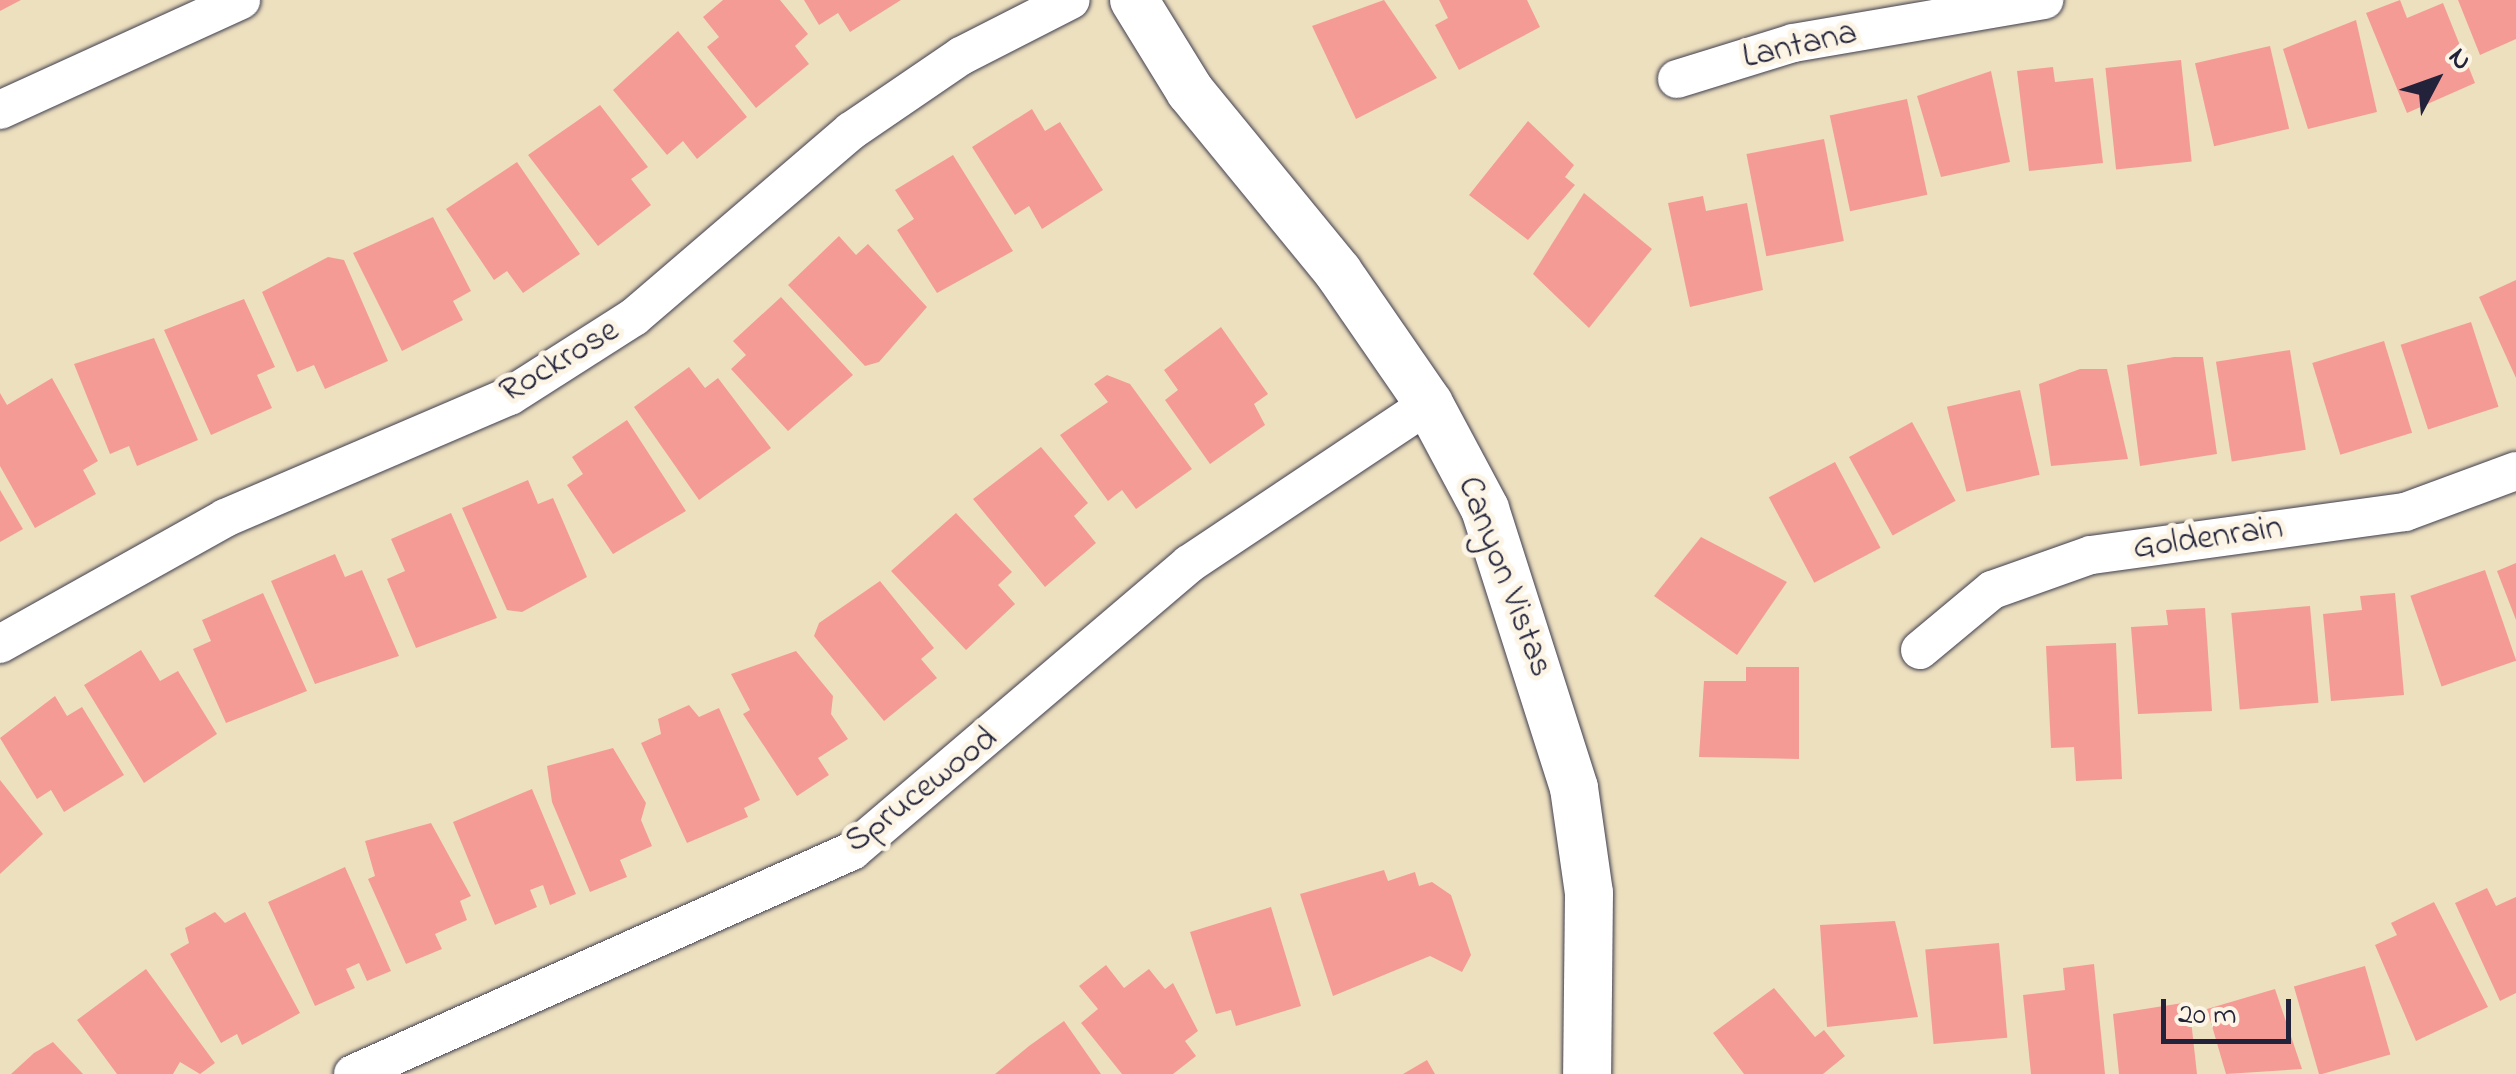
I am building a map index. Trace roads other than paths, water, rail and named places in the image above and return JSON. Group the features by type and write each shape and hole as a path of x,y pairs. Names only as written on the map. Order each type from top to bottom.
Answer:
{"street":[{"path":"0,110 241,0"},
{"name":"Rockrose","path":"0,644 225,518 510,396 634,317 852,131 961,56 1072,0"},
{"name":"Canyon Vistas","path":"1134,0 1190,91 1338,272 1428,404 1492,527 1574,788 1589,893 1587,1074"},
{"name":"Lantana","path":"1676,79 1793,43 2044,0"},
{"name":"Sprucewood","path":"352,1074 852,850 1189,564 1428,404"},
{"name":"Goldenrain","path":"1920,650 1992,590 2091,555 2405,512 2516,470"}]}
